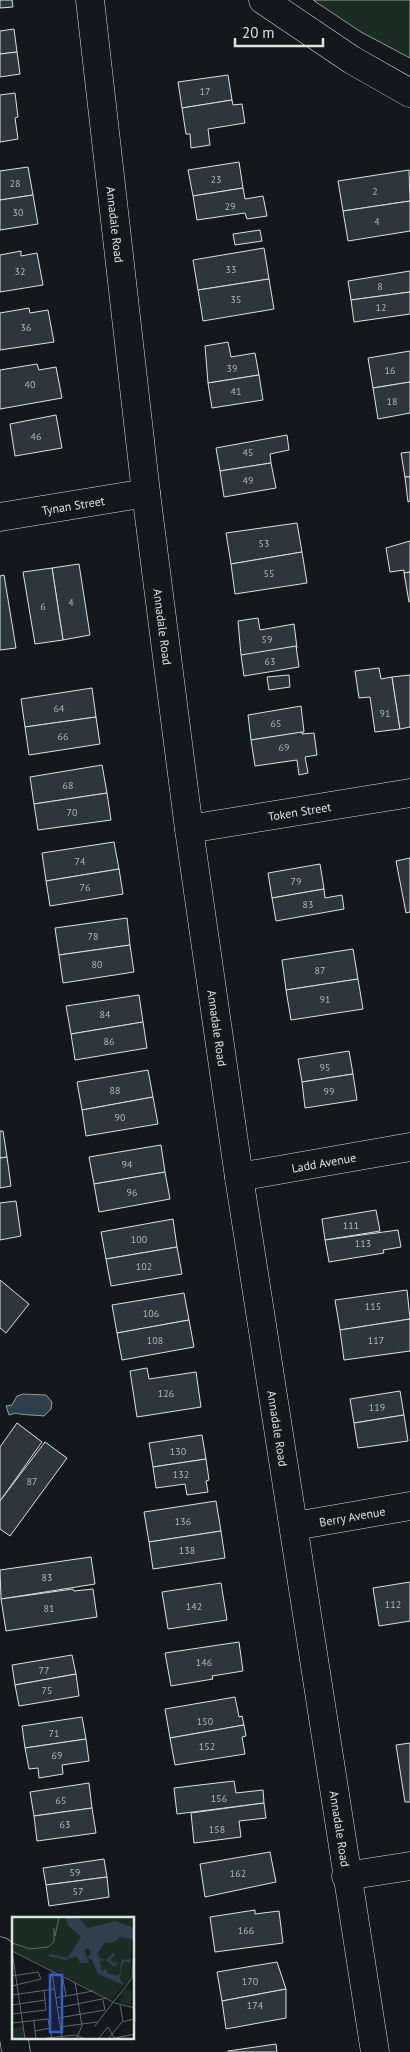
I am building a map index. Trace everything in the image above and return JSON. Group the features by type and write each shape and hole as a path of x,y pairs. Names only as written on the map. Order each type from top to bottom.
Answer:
{"street":[{"name":"Annadale Road","path":"90,0 146,493 189,829 239,1177 294,1526 346,1876 375,2052"},
{"path":"263,0 352,60 410,93"},
{"name":"Tynan Street","path":"0,517 146,493"},
{"name":"Token Street","path":"189,829 410,793"},
{"name":"Ladd Avenue","path":"239,1177 410,1147"},
{"name":"Berry Avenue","path":"294,1526 410,1506"},
{"path":"346,1876 410,1866"},
{"path":"0,1951 12,2027"}],"green space":[{"path":"313,0 410,0 410,58 361,32"}],"water":[{"path":"23,1394 46,1395 52,1402 51,1409 44,1416 16,1413 9,1415 6,1406 12,1405 17,1396"}],"building":[{"path":"0,0 12,0 13,7 0,8"},
{"path":"14,29 17,52 0,54 0,31"},
{"path":"17,52 20,74 0,77 0,54"},
{"path":"228,75 232,100 182,108 178,82"},
{"path":"15,93 18,117 15,118 18,139 0,142 0,95"},
{"path":"232,100 233,105 242,104 245,123 208,129 210,145 191,148 190,134 186,134 182,108"},
{"path":"239,162 243,188 193,196 188,170"},
{"path":"28,167 33,195 0,200 0,171"},
{"path":"409,170 410,201 343,211 338,181"},
{"path":"243,188 245,199 263,196 267,216 247,219 245,213 197,220 193,196"},
{"path":"33,195 38,224 0,230 0,200"},
{"path":"410,201 410,231 348,241 343,211"},
{"path":"260,230 262,241 235,245 233,234"},
{"path":"264,248 269,279 198,290 193,260"},
{"path":"21,251 21,256 37,253 43,285 0,292 0,255"},
{"path":"410,271 410,292 351,300 348,281"},
{"path":"269,279 274,309 203,321 198,290"},
{"path":"410,292 410,314 354,322 351,300"},
{"path":"29,308 30,313 48,310 54,342 0,350 0,313"},
{"path":"228,342 231,357 255,353 259,375 208,383 205,346"},
{"path":"410,351 410,382 373,388 368,358"},
{"path":"37,364 39,370 56,367 62,398 0,409 0,370"},
{"path":"259,375 263,400 212,408 208,383"},
{"path":"410,382 410,413 378,419 373,388"},
{"path":"56,415 62,448 15,456 10,424"},
{"path":"287,435 289,450 270,454 271,463 220,471 216,448"},
{"path":"410,452 410,477 405,477 401,453"},
{"path":"271,463 276,488 224,497 220,471"},
{"path":"405,477 410,477 410,501 408,502"},
{"path":"297,523 302,552 231,564 226,533"},
{"path":"410,541 410,572 404,573 404,570 390,572 386,548"},
{"path":"302,552 307,583 235,594 231,564"},
{"path":"79,564 90,635 63,640 52,568"},
{"path":"52,568 63,640 35,644 23,572"},
{"path":"410,572 410,602 409,602 404,573"},
{"path":"4,575 16,648 0,650 0,576"},
{"path":"258,618 260,630 294,624 297,648 241,655 238,621"},
{"path":"296,646 299,667 244,676 241,655"},
{"path":"379,668 381,679 392,677 400,729 375,732 370,697 359,698 355,671"},
{"path":"289,675 290,687 269,690 267,677"},
{"path":"410,675 410,727 400,729 392,677"},
{"path":"92,688 96,717 25,727 21,699"},
{"path":"301,706 304,732 251,740 248,715"},
{"path":"96,717 100,744 29,755 25,727"},
{"path":"302,732 302,734 314,733 317,755 305,757 308,773 299,775 297,760 255,766 251,740"},
{"path":"102,765 107,793 34,804 30,777"},
{"path":"107,793 111,820 38,830 34,804"},
{"path":"114,842 119,869 46,881 42,853"},
{"path":"410,858 410,912 406,913 396,861"},
{"path":"320,864 324,889 272,898 268,873"},
{"path":"119,869 123,894 50,906 46,881"},
{"path":"324,889 325,898 342,895 344,909 276,921 272,898"},
{"path":"127,918 130,945 59,955 55,928"},
{"path":"130,945 134,972 63,983 59,955"},
{"path":"353,949 358,979 286,990 282,960"},
{"path":"358,979 363,1009 291,1020 286,990"},
{"path":"139,995 143,1022 71,1034 66,1006"},
{"path":"143,1022 147,1048 75,1060 71,1034"},
{"path":"349,1051 353,1074 302,1082 298,1059"},
{"path":"148,1070 153,1097 82,1110 77,1082"},
{"path":"353,1074 357,1100 305,1108 302,1082"},
{"path":"153,1097 158,1124 86,1136 82,1110"},
{"path":"0,1131 3,1131 7,1157 0,1158"},
{"path":"161,1145 165,1172 94,1184 89,1157"},
{"path":"7,1157 11,1186 0,1188 0,1158"},
{"path":"165,1172 170,1199 99,1212 94,1184"},
{"path":"16,1201 21,1236 0,1240 0,1203"},
{"path":"376,1210 380,1231 325,1240 322,1219"},
{"path":"173,1219 177,1247 106,1259 101,1232"},
{"path":"398,1230 401,1247 383,1250 384,1253 329,1262 325,1240"},
{"path":"177,1247 182,1274 111,1286 106,1259"},
{"path":"0,1280 29,1304 6,1333 0,1328"},
{"path":"407,1290 410,1319 340,1330 335,1300"},
{"path":"184,1293 189,1320 117,1333 112,1305"},
{"path":"410,1319 410,1351 344,1360 340,1330"},
{"path":"189,1320 194,1347 122,1360 117,1333"},
{"path":"147,1368 149,1379 196,1372 201,1407 137,1417 130,1371"},
{"path":"400,1391 404,1415 354,1423 350,1399"},
{"path":"404,1415 408,1441 358,1448 354,1423"},
{"path":"17,1423 42,1442 0,1501 0,1447"},
{"path":"202,1435 206,1459 153,1467 149,1443"},
{"path":"45,1442 67,1458 10,1536 0,1529 0,1501"},
{"path":"206,1459 209,1480 206,1481 208,1492 187,1495 185,1484 156,1488 153,1467"},
{"path":"216,1501 221,1531 149,1542 144,1512"},
{"path":"221,1531 225,1558 153,1569 149,1542"},
{"path":"91,1557 95,1584 1,1599 0,1570"},
{"path":"410,1582 410,1621 379,1626 373,1588"},
{"path":"221,1583 227,1620 168,1629 162,1592"},
{"path":"73,1589 74,1591 93,1589 97,1617 6,1631 1,1599"},
{"path":"239,1642 243,1671 212,1676 213,1679 171,1686 165,1653"},
{"path":"72,1655 76,1674 15,1685 12,1665"},
{"path":"76,1674 79,1696 19,1706 15,1685"},
{"path":"235,1697 239,1717 242,1716 244,1725 170,1738 165,1709"},
{"path":"82,1717 86,1739 25,1748 22,1726"},
{"path":"244,1725 246,1736 242,1737 245,1754 175,1765 170,1738"},
{"path":"86,1739 89,1761 62,1765 63,1774 39,1778 38,1768 29,1769 25,1748"},
{"path":"410,1743 410,1802 405,1802 396,1745"},
{"path":"234,1781 236,1793 263,1790 264,1803 177,1814 174,1788"},
{"path":"89,1783 92,1808 34,1816 30,1792"},
{"path":"264,1803 266,1818 239,1821 241,1837 194,1843 191,1813"},
{"path":"92,1808 96,1833 37,1841 34,1816"},
{"path":"270,1852 276,1882 205,1897 200,1864"},
{"path":"104,1859 107,1877 46,1885 43,1868"},
{"path":"107,1877 109,1897 49,1906 46,1885"},
{"path":"255,1910 255,1914 279,1911 283,1943 215,1952 210,1917"},
{"path":"277,1962 286,1989 222,2001 217,1972"},
{"path":"286,1989 286,2018 226,2029 222,2001"},
{"path":"276,2044 277,2052 228,2052 228,2051"}]}
